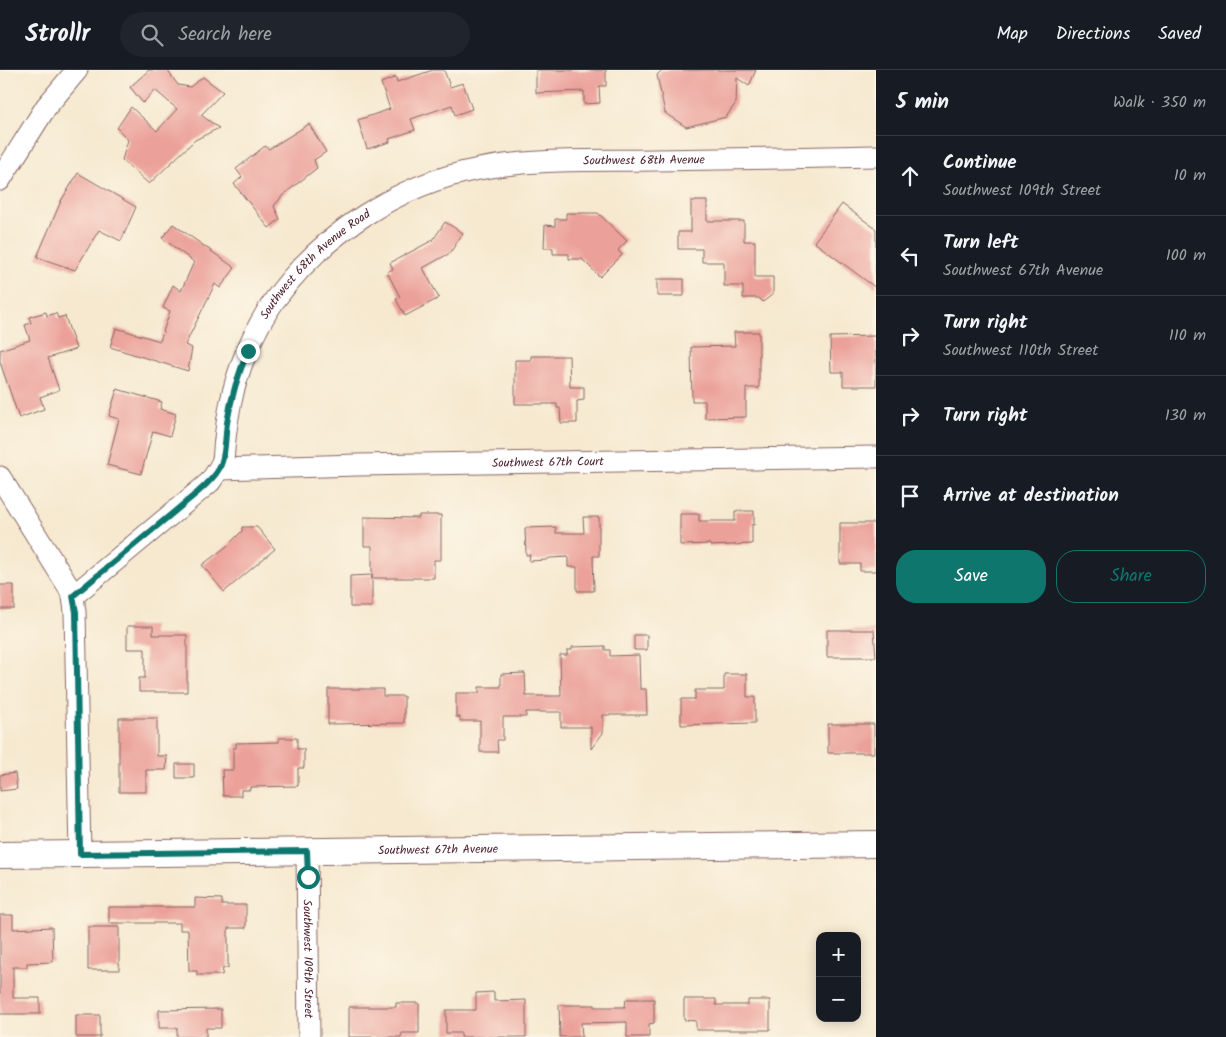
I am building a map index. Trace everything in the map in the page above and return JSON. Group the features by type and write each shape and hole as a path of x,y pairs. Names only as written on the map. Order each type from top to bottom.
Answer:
{"main road":[{"name":"Southwest 67th Avenue","path":"0,855 876,844"}],"street":[{"path":"0,180 46,107 77,70"},
{"name":"Southwest 68th Avenue","path":"413,189 440,178 459,173 495,166 520,164 631,160 876,156"},
{"name":"Southwest 68th Avenue Road","path":"73,596 210,482 219,469 223,459 230,404 240,368 263,319 296,273 334,237 368,213 413,189"},
{"name":"Southwest 67th Court","path":"219,469 876,457"},
{"path":"0,477 73,596 76,612 80,854"},
{"name":"Southwest 109th Street","path":"307,851 308,1037"}],"building":[{"path":"149,70 167,70 178,85 190,87 203,77 223,92 201,115 219,128 195,140 149,184 122,160 128,140 117,128 131,107 157,131 177,109 155,90 143,103 130,87"},
{"path":"433,70 444,70 450,87 463,83 472,109 455,115 452,105 411,119 415,130 389,139 390,142 367,149 358,120 390,109 381,83 396,77 397,82"},
{"path":"536,70 606,70 606,86 599,86 600,103 584,104 584,91 536,93"},
{"path":"662,70 756,70 749,86 737,78 736,103 726,117 686,127 665,113 657,75"},
{"path":"309,124 326,152 314,160 317,168 283,195 274,206 280,219 269,228 234,184 242,177 236,169 265,146 269,149"},
{"path":"78,173 136,207 121,241 99,230 75,270 37,257 61,201"},
{"path":"691,201 707,201 707,221 744,221 744,241 755,241 755,277 773,277 773,294 763,302 759,298 743,298 743,286 724,286 724,262 702,262 702,249 678,249 678,232 691,232"},
{"path":"842,204 876,229 876,288 814,242"},
{"path":"566,213 598,213 627,241 618,250 622,255 600,277 582,259 569,259 569,254 553,254 553,248 544,248 545,225 555,226 555,219 566,219"},
{"path":"445,222 463,233 450,253 423,268 439,298 405,316 396,299 400,297 387,272 393,269 390,263 433,240"},
{"path":"173,224 235,268 220,288 215,284 185,345 192,348 188,371 110,347 116,328 160,341 170,311 163,308 173,285 181,291 194,262 162,238"},
{"path":"657,279 684,279 684,296 657,296"},
{"path":"46,312 47,316 56,313 58,318 65,316 76,349 48,358 59,390 40,397 44,409 19,418 0,362 0,350 30,340 25,325 31,323 29,317"},
{"path":"734,332 759,332 759,388 746,388 746,417 705,418 705,401 692,401 691,347 735,346"},
{"path":"876,336 876,386 843,386 843,372 831,372 830,337"},
{"path":"531,356 569,356 570,387 584,387 584,400 577,401 577,423 561,423 560,408 557,408 557,404 515,404 515,360 531,360"},
{"path":"117,389 162,402 160,409 176,414 170,436 153,431 141,474 107,465 119,419 109,416"},
{"path":"735,511 754,511 752,544 680,545 680,514 699,514 699,521 735,521"},
{"path":"419,515 441,515 441,560 434,560 434,578 372,578 372,546 364,546 364,517 419,518"},
{"path":"583,517 599,517 599,556 593,556 594,591 577,591 577,567 568,567 568,557 529,561 530,555 526,555 525,528 556,527 556,533 584,533"},
{"path":"840,523 876,523 876,571 860,571 860,564 840,564"},
{"path":"242,527 257,527 275,549 224,592 202,565 227,546 242,531"},
{"path":"372,575 372,607 350,607 350,576"},
{"path":"0,585 14,585 14,609 0,609"},
{"path":"127,626 153,626 153,635 187,635 187,692 139,692 139,678 145,678 145,649 127,649"},
{"path":"827,630 874,630 876,657 827,657"},
{"path":"634,635 647,635 647,650 634,650"},
{"path":"605,646 605,650 610,650 610,656 639,655 640,689 646,689 647,715 603,715 603,733 591,749 591,727 561,727 561,712 526,712 526,717 503,717 503,740 497,740 498,752 480,752 480,721 460,721 460,717 456,717 456,693 479,693 479,687 501,687 501,674 525,673 526,696 561,696 560,655 567,655 567,650 572,650 572,647"},
{"path":"724,674 747,674 747,697 755,697 755,723 681,725 681,699 695,699 695,690 724,690"},
{"path":"328,689 383,689 383,696 404,696 404,723 328,724"},
{"path":"119,718 157,718 157,756 167,756 166,770 146,770 146,792 119,792"},
{"path":"828,724 874,724 874,753 828,753"},
{"path":"279,738 297,738 297,749 304,749 304,768 298,768 298,786 250,787 250,790 241,790 241,796 223,796 222,770 233,770 233,748 236,748 236,743 279,742"},
{"path":"176,764 194,764 194,778 176,778"},
{"path":"15,773 17,789 0,791 0,775"},
{"path":"195,898 222,899 222,905 246,905 246,928 228,928 228,968 223,968 222,975 197,975 197,971 189,971 188,930 180,930 180,923 109,923 109,907 195,907"},
{"path":"0,915 13,915 13,929 52,927 53,962 27,963 27,967 13,967 13,998 40,998 40,1014 0,1014"},
{"path":"88,927 119,927 119,970 88,970"},
{"path":"494,992 494,1001 526,1000 526,1037 461,1037 461,1033 446,1033 446,1010 476,1010 476,993"},
{"path":"626,999 654,999 654,1023 649,1024 649,1037 627,1037 627,1022 581,1023 582,1037 560,1037 559,1005 625,1007"},
{"path":"684,999 716,999 716,1005 748,1005 748,1000 770,1000 770,1030 696,1030 696,1021 684,1020"},
{"path":"396,1003 419,1003 419,1033 402,1033 401,1037 349,1037 349,1007 396,1007"},
{"path":"221,1009 221,1028 206,1028 206,1037 177,1037 177,1028 159,1028 159,1010"},
{"path":"76,1015 100,1015 100,1037 76,1037"}],"route":[{"path":"248,351 240,368 230,404 223,459 210,482 91,583 73,596 76,612 80,854 307,851 308,877"}]}
